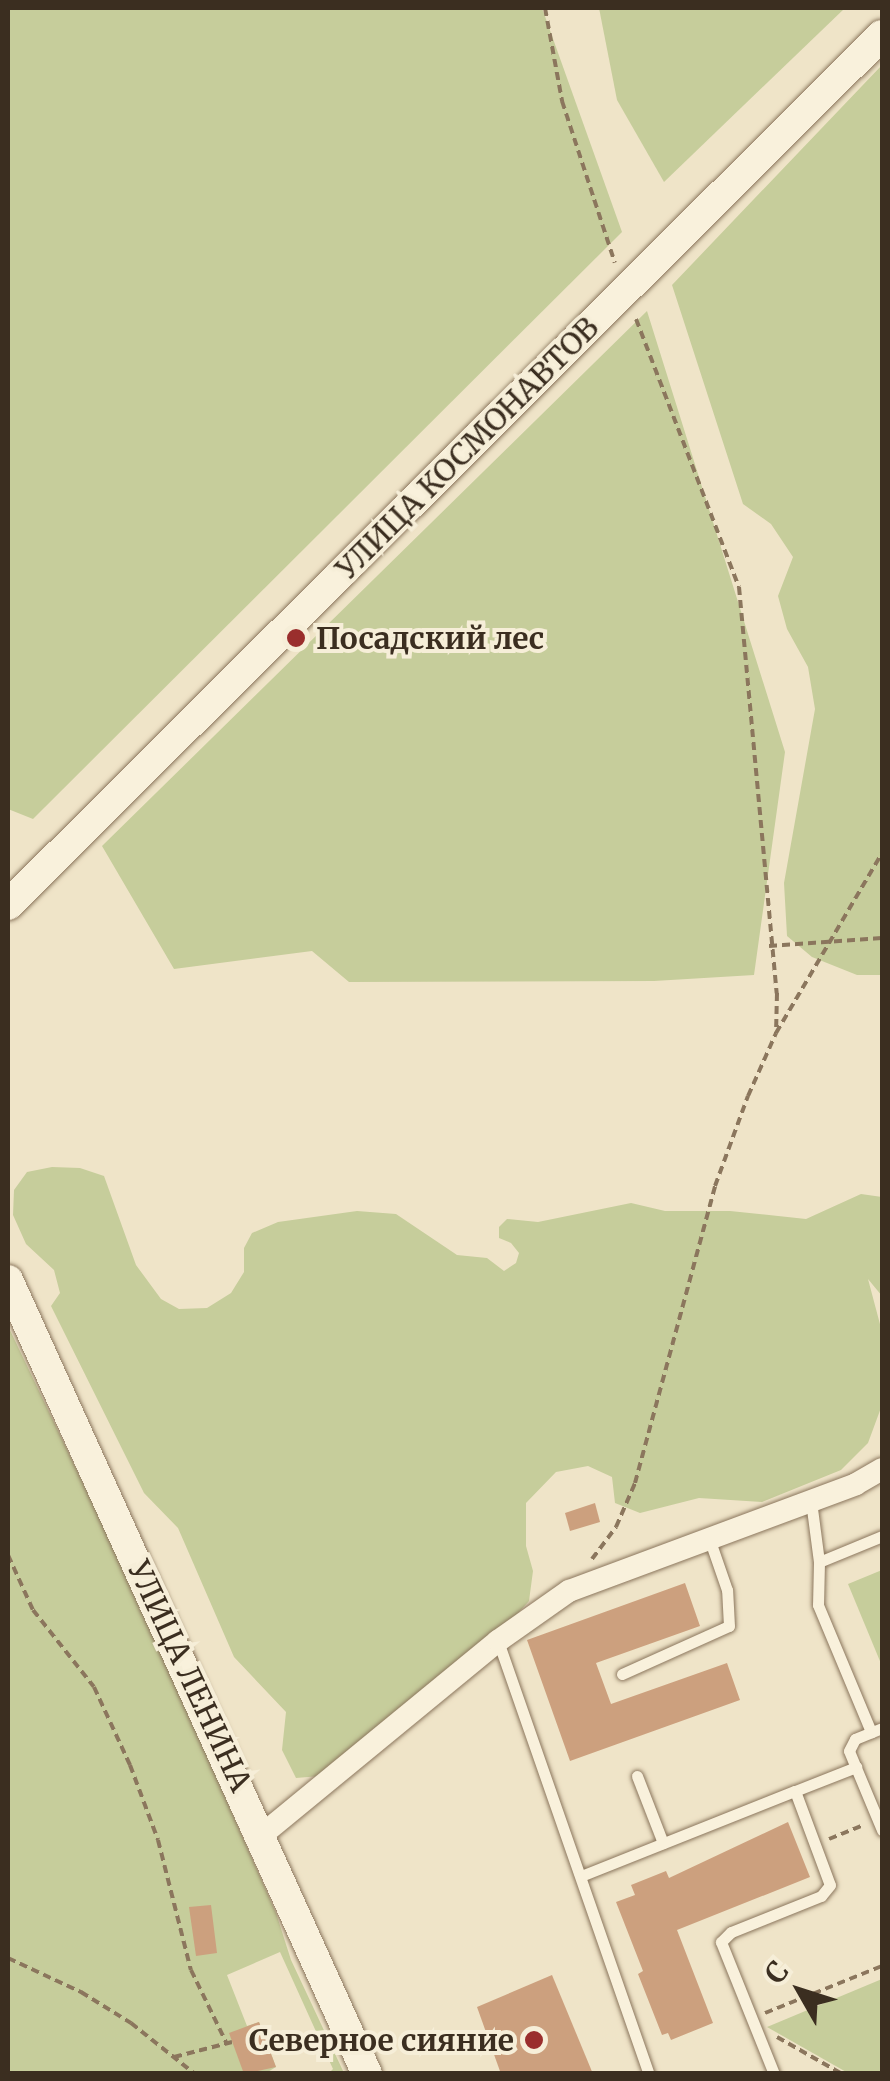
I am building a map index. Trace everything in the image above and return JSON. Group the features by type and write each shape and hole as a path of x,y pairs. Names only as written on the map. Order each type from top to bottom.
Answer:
{"street":[{"name":"УЛИЦА КОСМОНАВТОВ","path":"8,905 882,35"},
{"path":"8,879 50,860"},
{"name":"УЛИЦА ЛЕНИНА","path":"8,1280 262,1834 367,2074"},
{"path":"262,1834 498,1641 569,1591 811,1502 882,1469"}],"lane":[{"path":"811,1502 819,1562 818,1605 877,1730 850,1744 880,1825"},
{"path":"819,1562 882,1536"},
{"path":"622,1674 729,1626 727,1590 709,1538"},
{"path":"498,1641 649,2074"},
{"path":"581,1876 856,1767"},
{"path":"637,1776 663,1843"},
{"path":"774,2074 756,2016 721,1942 731,1932 826,1892 829,1878 794,1791"}],"path":[{"path":"546,8 562,101 625,292 739,587 769,946 777,993 776,1033"},
{"path":"569,1591 616,1527 635,1483 715,1186 776,1033 882,852"},
{"path":"769,946 882,938"},
{"path":"8,1556 33,1610 94,1688 130,1765 158,1840 192,1970 229,2043 173,2058"},
{"path":"816,1844 880,1825"},
{"path":"8,1958 81,1992 130,2023 194,2074"},
{"path":"842,2074 768,2032 756,2016 882,1966"}],"green space":[{"path":"8,8 542,8 622,232 33,819 8,809"},
{"path":"599,8 845,8 664,182 617,100"},
{"path":"882,65 882,975 857,975 812,957 787,936 784,883 815,709 808,667 787,629 778,596 793,557 771,524 743,504 672,285"},
{"path":"647,311 785,752 754,975 654,981 349,982 312,951 174,969 102,846"},
{"path":"52,1167 80,1168 104,1176 136,1265 161,1299 179,1309 207,1308 231,1293 244,1272 244,1248 252,1233 278,1222 357,1211 396,1214 457,1255 487,1258 504,1271 516,1263 519,1253 511,1243 499,1238 499,1227 507,1219 538,1222 631,1203 665,1211 730,1211 806,1219 861,1194 882,1197 882,1296 868,1279 881,1328 882,1405 868,1443 841,1470 762,1502 699,1498 640,1513 615,1503 612,1477 588,1466 556,1472 526,1503 526,1546 533,1571 529,1601 490,1644 320,1776 296,1778 282,1750 286,1712 234,1657 178,1528 144,1493 51,1306 60,1293 54,1270 26,1244 13,1215 14,1190 27,1172"},
{"path":"8,1326 136,1594 276,1913 291,1960 344,2073 329,2073 333,2069 280,1952 227,1975 247,2026 259,2022 276,2067 266,2073 8,2073"},
{"path":"882,1570 882,1666 848,1584"},
{"path":"882,1979 882,2073 848,2073 767,2027"}],"building":[{"path":"595,1503 600,1522 570,1531 565,1513"},
{"path":"685,1583 700,1626 596,1663 611,1704 727,1663 740,1700 570,1761 527,1640"},
{"path":"788,1822 810,1877 677,1930 713,2023 671,2040 668,2033 662,2035 616,1902 635,1895 631,1885 666,1871 669,1878"},
{"path":"211,1905 217,1953 196,1956 189,1907"},
{"name":"Северное сияние","path":"552,1975 593,2074 501,2074 477,2007"},
{"path":"259,2022 276,2067 244,2074 229,2033"}],"place":[{"name":"Посадский лес","path":"296,638"},
{"name":"Северное сияние","path":"534,2040"}]}
